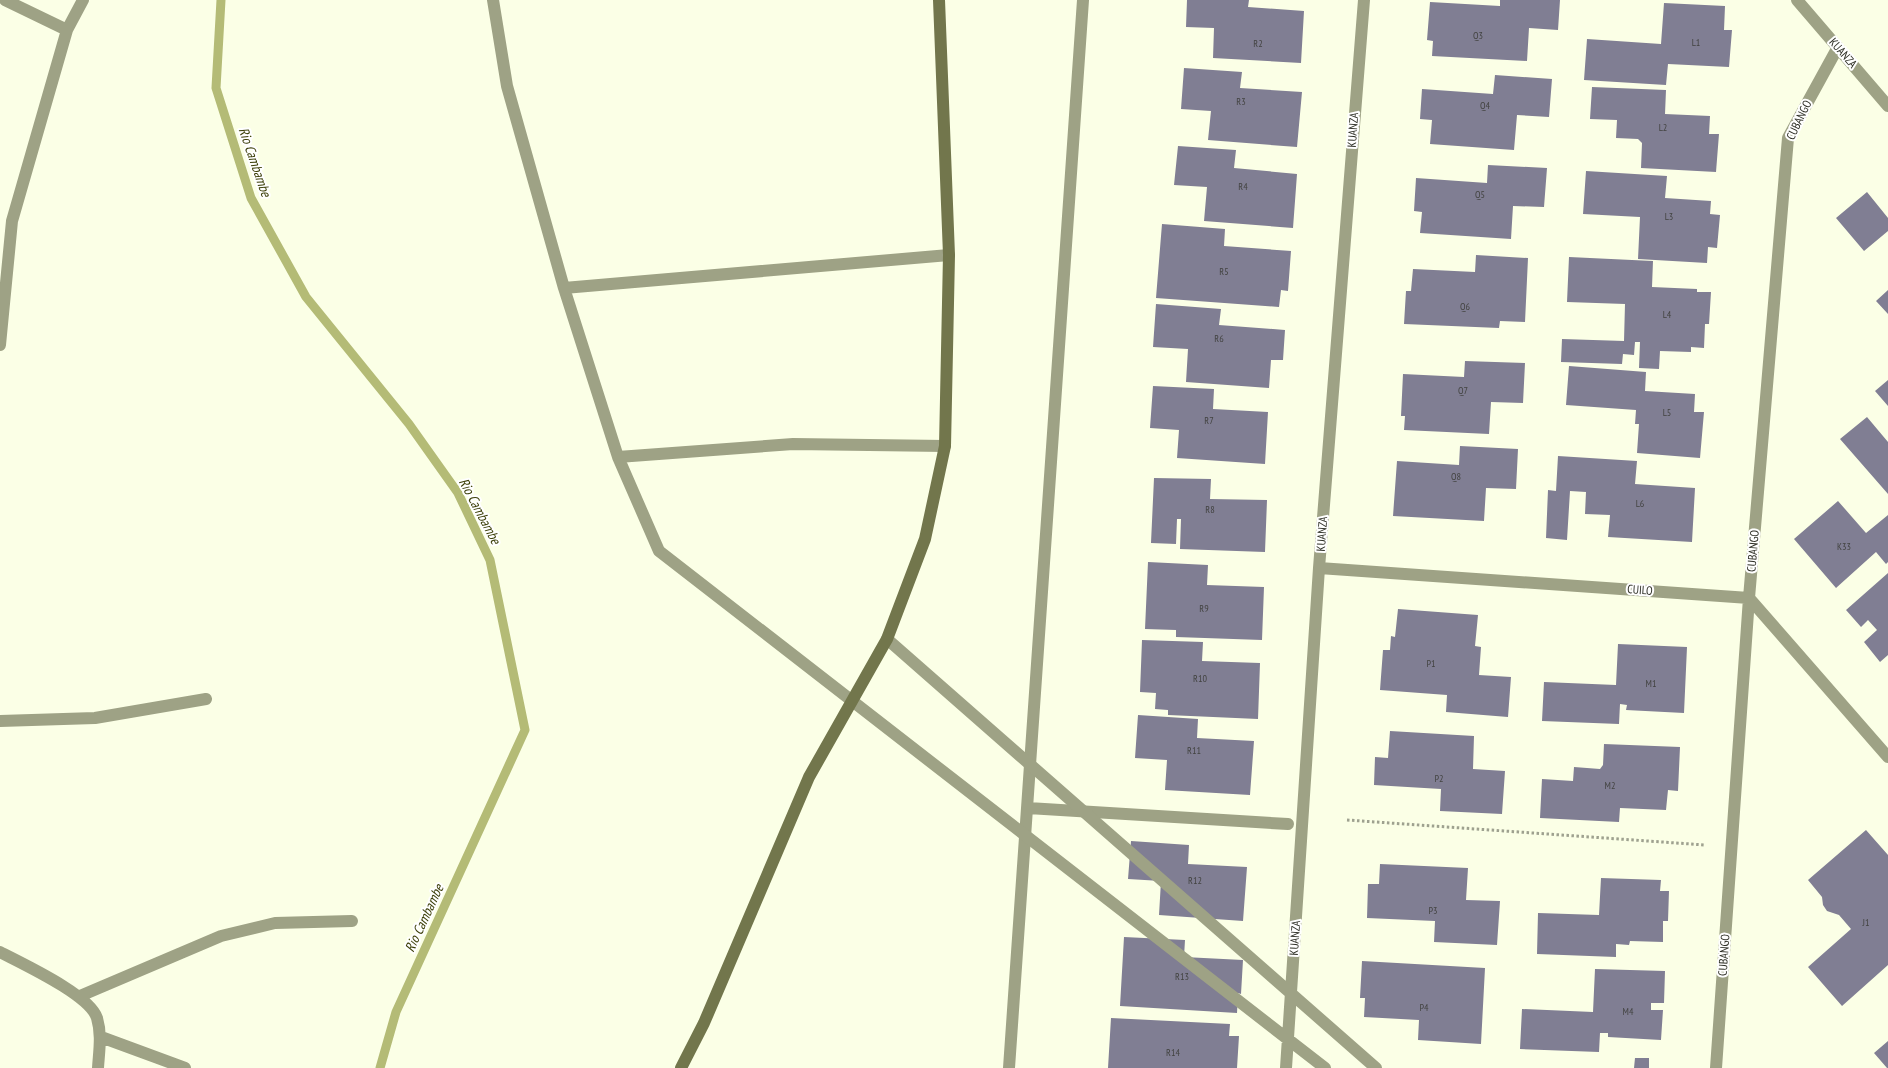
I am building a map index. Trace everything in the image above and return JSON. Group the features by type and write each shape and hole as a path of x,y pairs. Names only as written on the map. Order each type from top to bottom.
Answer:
{"street":[{"path":"4,0 68,30"},
{"path":"0,345 12,221 68,30 83,0"},
{"path":"493,0 507,86 564,288 618,457 659,551 1325,1068"},
{"path":"681,1068 704,1023 809,777 887,639 925,539 945,446 949,255 938,0"},
{"path":"1009,1068 1083,0"},
{"name":"KUANZA","path":"1286,1068 1319,568 1364,0"},
{"name":"KUANZA","path":"1797,0 1888,106"},
{"name":"CUBANGO","path":"1716,1068 1750,598 1788,138 1838,47"},
{"path":"564,288 949,255"},
{"path":"618,457 793,444 945,446"},
{"name":"CUILO","path":"1319,568 1750,598"},
{"path":"1750,598 1888,757"},
{"path":"887,639 1376,1068"},
{"path":"0,721 95,718 206,699"},
{"path":"1028,808 1288,824"},
{"path":"80,996 221,936 275,923 352,921"},
{"path":"0,952 80,996 97,1016 101,1036 98,1068"},
{"path":"101,1036 185,1068"}],"path":[{"path":"1347,820 1705,845"}],"building":[{"path":"1187,0 1249,0 1248,7 1304,11 1301,63 1213,58 1214,28 1186,27"},
{"path":"1500,0 1560,0 1558,30 1529,28 1527,61 1432,56 1433,41 1427,40 1430,2 1500,6"},
{"path":"1664,3 1725,6 1724,30 1732,30 1729,67 1668,64 1666,85 1584,80 1587,39 1661,44"},
{"path":"1184,68 1242,72 1240,88 1302,92 1297,147 1208,140 1211,111 1181,109"},
{"path":"1495,75 1552,79 1549,117 1517,115 1514,150 1430,144 1432,120 1420,119 1422,89 1493,94"},
{"path":"1592,87 1666,90 1665,114 1710,116 1709,134 1719,134 1716,172 1641,168 1642,143 1638,139 1616,138 1617,120 1590,119"},
{"path":"1178,146 1236,150 1234,168 1297,174 1293,228 1204,221 1207,187 1174,185"},
{"path":"1488,165 1547,168 1544,207 1513,206 1511,239 1420,233 1422,212 1414,211 1416,178 1487,183"},
{"path":"1586,171 1667,176 1665,198 1711,201 1710,214 1720,215 1717,248 1708,247 1707,263 1638,259 1640,217 1583,214"},
{"path":"1867,192 1888,218 1888,231 1864,251 1836,218"},
{"path":"1162,224 1225,229 1224,246 1291,251 1288,291 1281,290 1279,307 1156,298"},
{"path":"1476,255 1528,258 1525,322 1500,321 1499,328 1404,324 1406,291 1411,291 1413,269 1475,272"},
{"path":"1569,257 1653,261 1652,287 1697,289 1697,292 1711,292 1709,324 1705,324 1704,348 1691,347 1691,352 1660,351 1659,369 1639,368 1640,342 1635,342 1634,355 1623,354 1622,364 1561,362 1562,339 1624,341 1625,304 1567,302"},
{"path":"1888,290 1888,314 1876,301"},
{"path":"1156,304 1221,309 1219,325 1285,330 1283,360 1271,360 1269,388 1186,382 1188,349 1153,347"},
{"path":"1465,361 1525,363 1523,403 1491,402 1489,434 1404,430 1405,416 1401,416 1403,374 1464,377"},
{"path":"1569,366 1646,372 1645,391 1695,394 1694,412 1704,412 1700,458 1637,453 1639,424 1635,424 1636,410 1566,405"},
{"path":"1888,380 1888,406 1875,391"},
{"path":"1153,386 1214,389 1213,409 1268,412 1265,464 1177,458 1179,430 1150,428"},
{"path":"1867,417 1888,442 1888,494 1840,439"},
{"path":"1460,446 1518,449 1516,489 1486,488 1484,521 1393,516 1397,461 1459,465"},
{"path":"1558,456 1637,461 1635,484 1695,488 1692,542 1608,537 1610,515 1585,514 1586,492 1570,491 1567,540 1546,538 1548,490 1556,491"},
{"path":"1154,478 1211,479 1210,499 1267,500 1265,552 1180,549 1181,519 1177,519 1176,544 1151,543"},
{"path":"1838,501 1866,533 1888,515 1888,562 1886,564 1876,552 1836,588 1794,539"},
{"path":"1148,562 1208,565 1207,585 1264,587 1262,640 1176,637 1176,630 1145,629"},
{"path":"1888,573 1888,655 1880,662 1864,642 1877,630 1868,620 1861,627 1846,610"},
{"path":"1398,609 1478,615 1475,646 1481,647 1479,675 1511,677 1508,717 1446,712 1447,695 1380,690 1383,650 1390,650 1391,636 1395,637"},
{"path":"1142,640 1203,642 1202,661 1260,663 1258,719 1168,715 1168,710 1155,709 1156,693 1140,692"},
{"path":"1618,644 1687,647 1684,713 1626,710 1627,705 1620,704 1619,724 1542,721 1544,682 1616,685"},
{"path":"1138,715 1198,719 1197,738 1254,741 1250,795 1165,790 1167,760 1135,758"},
{"path":"1390,731 1474,736 1473,769 1505,771 1502,814 1440,811 1441,789 1374,785 1375,757 1388,758"},
{"path":"1604,744 1680,747 1678,791 1668,790 1666,810 1620,808 1619,822 1540,818 1542,779 1573,781 1574,767 1600,769 1603,765"},
{"path":"1866,830 1888,855 1888,965 1842,1006 1808,967 1851,929 1839,915 1827,911 1823,905 1822,897 1808,880"},
{"path":"1131,841 1189,845 1188,864 1247,867 1243,921 1159,915 1161,881 1128,879"},
{"path":"1380,864 1468,868 1466,900 1500,901 1497,945 1434,942 1435,921 1367,918 1368,884 1379,884"},
{"path":"1601,878 1661,880 1660,891 1669,891 1668,921 1663,921 1663,942 1630,941 1629,945 1616,944 1616,957 1537,954 1538,913 1599,915"},
{"path":"1124,937 1185,940 1184,957 1243,960 1241,994 1238,993 1237,1013 1120,1006"},
{"path":"1362,961 1485,968 1481,1044 1418,1040 1419,1020 1364,1017 1365,998 1360,998"},
{"path":"1595,969 1665,971 1664,1003 1651,1003 1651,1010 1663,1010 1661,1040 1608,1037 1608,1033 1600,1033 1599,1052 1520,1049 1522,1009 1593,1012"},
{"path":"1111,1018 1230,1024 1229,1036 1239,1036 1237,1068 1108,1068"},
{"path":"1888,1041 1888,1068 1887,1068 1874,1053"},
{"path":"1635,1058 1649,1058 1649,1068 1634,1068"}],"waterway":[{"name":"Rio Cambambe","path":"221,0 216,88 251,198 306,297 409,424 458,493 490,560 525,730 396,1012 380,1068"}]}
